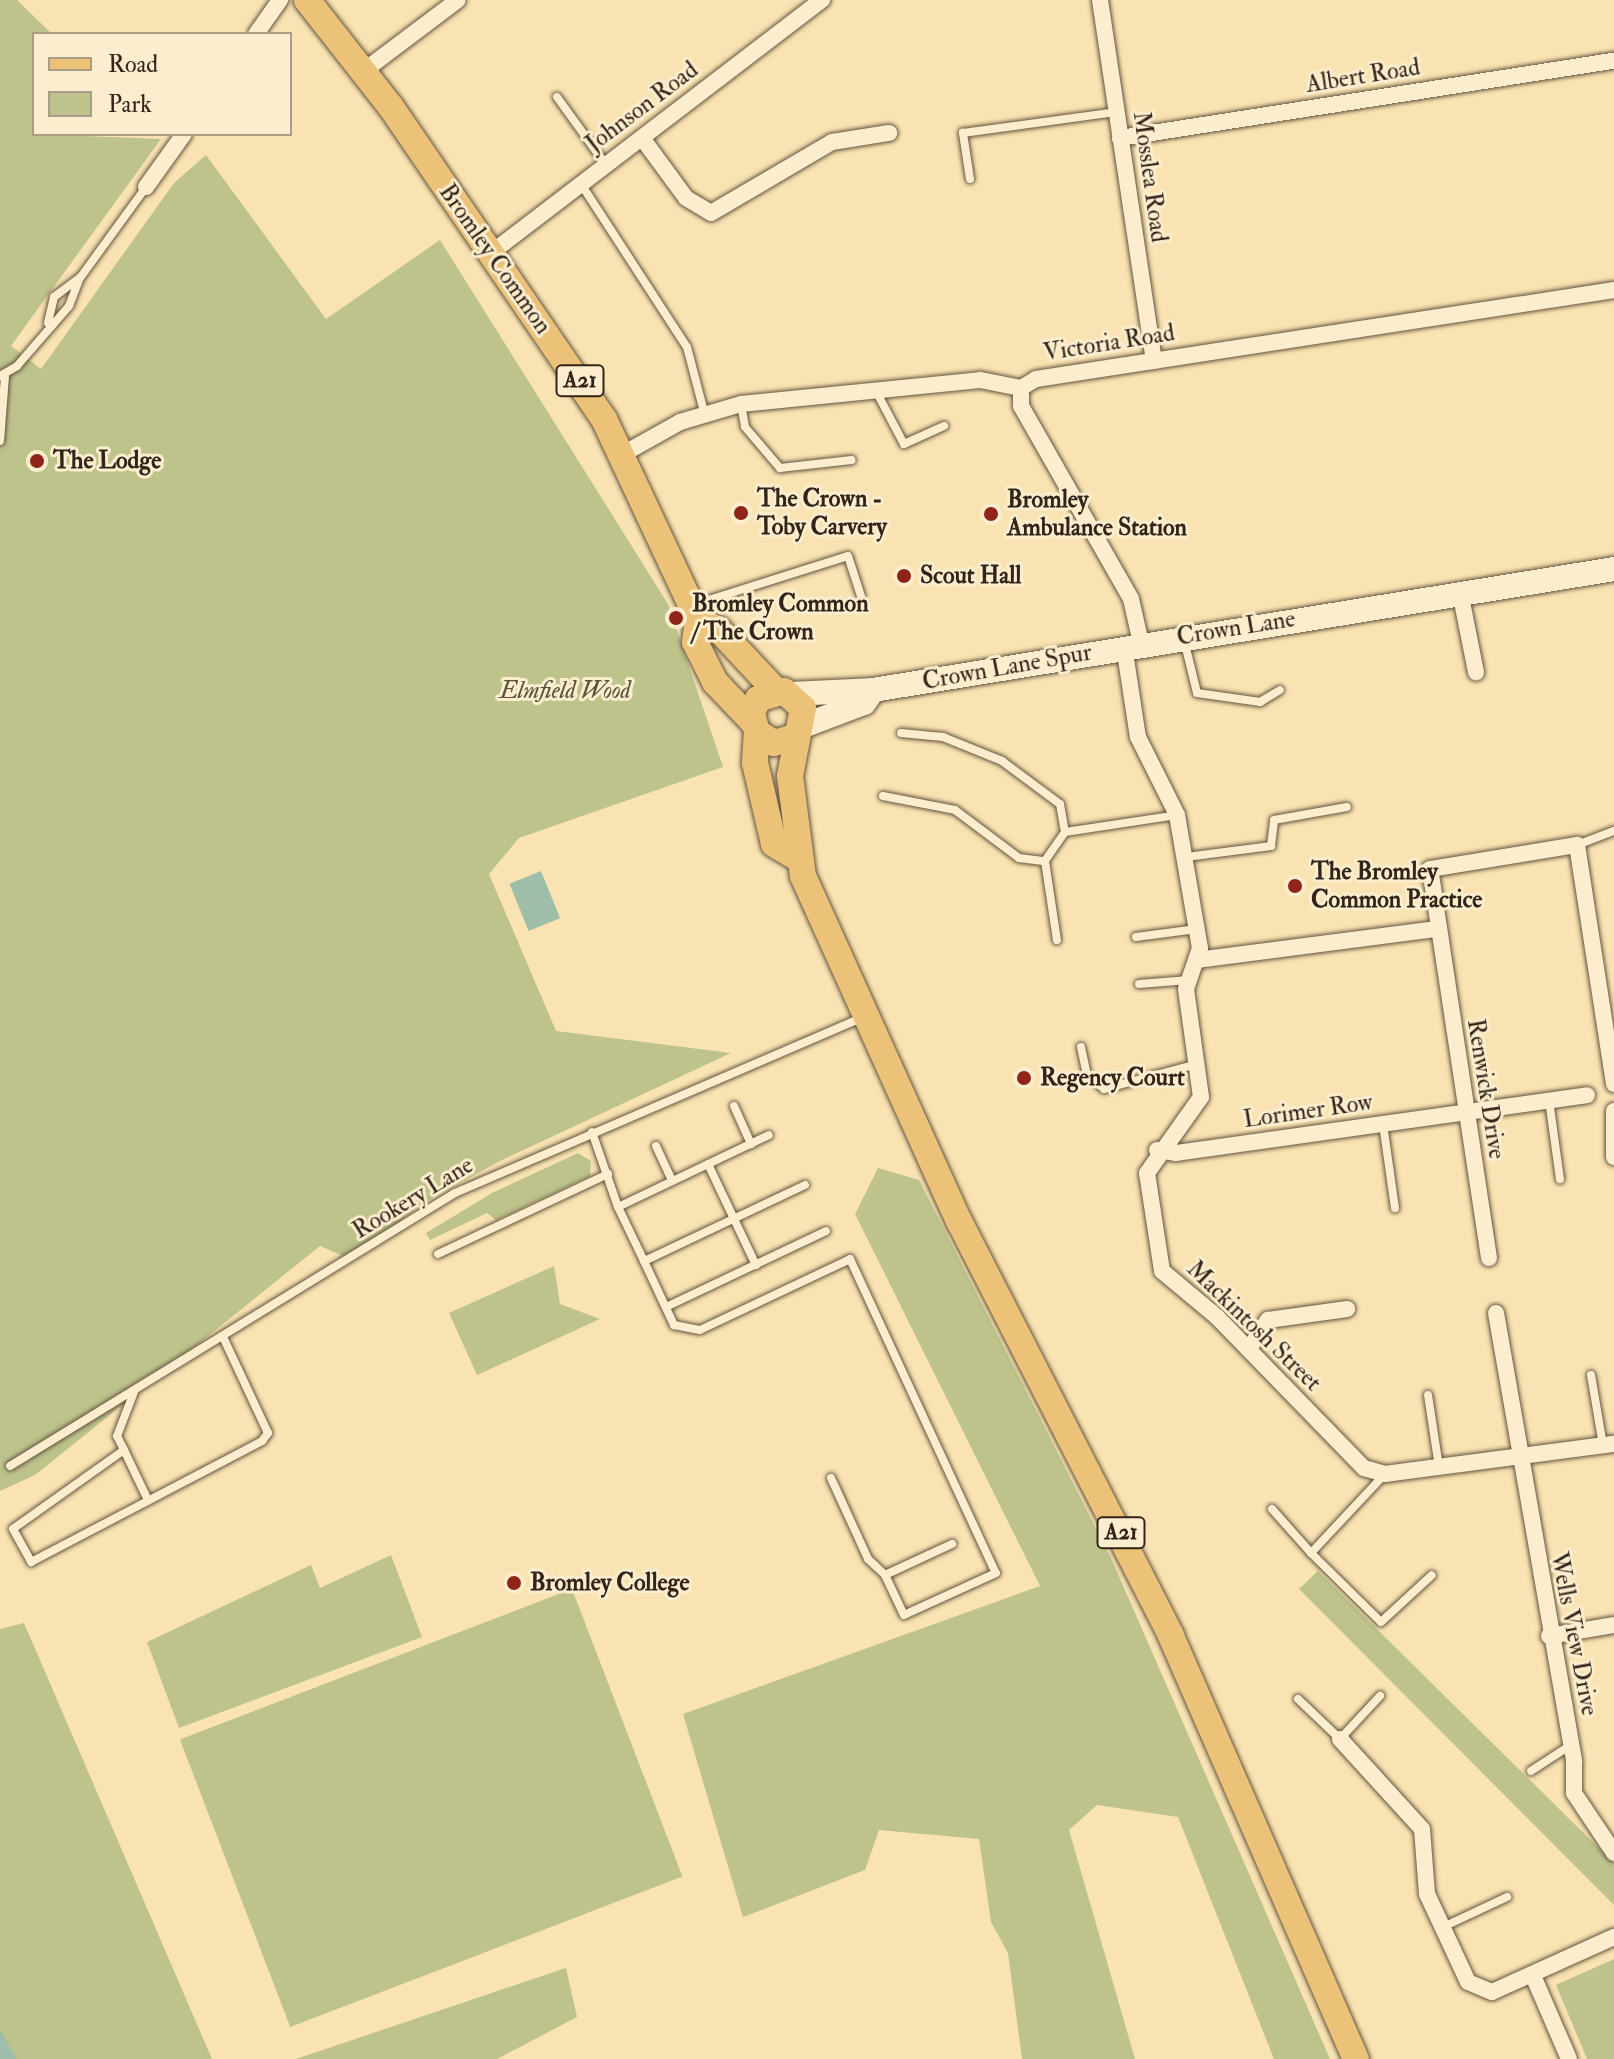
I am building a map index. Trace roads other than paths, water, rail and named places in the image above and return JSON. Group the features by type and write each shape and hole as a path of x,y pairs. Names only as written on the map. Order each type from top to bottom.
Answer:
{"main road":[{"name":"Bromley Common","path":"307,0 491,253 623,454 695,613 695,642 715,682 754,727"},
{"path":"695,613 719,630 803,708 799,732 774,743 754,727 758,699 784,692"},
{"name":"A21","path":"754,727 759,790 774,844 796,857"},
{"name":"A21","path":"799,732 796,857 863,1017 959,1221 1171,1636 1356,2059"}],"street":[{"path":"257,32 280,0"},
{"path":"361,73 458,0"},
{"name":"Johnson Road","path":"491,253 822,0"},
{"name":"Mosslea Road","path":"1100,0 1154,361"},
{"name":"Albert Road","path":"1120,138 1614,61"},
{"path":"642,138 686,198 711,213 832,142 889,133"},
{"path":"146,187 183,136"},
{"name":"Victoria Road","path":"623,454 704,412 741,404 980,380 1021,388 1036,379 1614,290"},
{"path":"1021,388 1021,406 1131,599 1133,644"},
{"name":"Crown Lane","path":"1133,644 1614,569"},
{"path":"1460,592 1476,672"},
{"name":"Crown Lane Spur","path":"784,692 873,690 1133,644"},
{"name":"Mackintosh Street","path":"1133,644 1138,737 1177,815 1197,929 1197,960 1189,980 1201,1097 1157,1150 1147,1173 1162,1271 1249,1349 1364,1468 1385,1474"},
{"name":"Crown Lane Spur","path":"799,732 864,703 873,690"},
{"path":"1577,845 1614,1084"},
{"name":"Renwick Drive","path":"1489,1258 1435,929 1430,869 1577,845"},
{"path":"1197,960 1435,929"},
{"name":"Lorimer Row","path":"1157,1150 1383,1124 1587,1095"},
{"path":"1614,1111 1614,1157"},
{"path":"1249,1349 1268,1320 1347,1309"},
{"path":"1496,1313 1519,1459"},
{"path":"1385,1474 1609,1445"},
{"name":"Wells View Drive","path":"1519,1459 1571,1745 1574,1793 1614,1853"},
{"path":"1549,1636 1614,1625"},
{"path":"1340,1739 1422,1829 1427,1894 1442,1928 1478,1989 1534,1978 1614,1937"},
{"path":"1534,1978 1569,2059"}],"lane":[{"path":"557,97 606,165"},
{"path":"970,179 963,133 1116,112"},
{"path":"581,184 687,347 704,412"},
{"path":"0,441 3,376 48,324 69,306 80,278 146,187"},
{"path":"48,324 54,297 80,278"},
{"path":"876,390 904,444 944,426"},
{"path":"741,404 745,427 780,468 852,460"},
{"path":"695,613 848,556 861,596"},
{"path":"1184,636 1197,693 1260,702 1280,690"},
{"path":"901,733 943,737 1002,761 1060,804 1065,832 1045,861 1057,940"},
{"path":"883,796 955,810 1019,858 1045,861"},
{"path":"1186,857 1271,846 1274,820 1347,807"},
{"path":"1065,832 1177,815"},
{"path":"1577,845 1614,831"},
{"path":"1136,937 1197,929"},
{"path":"1139,984 1189,980"},
{"name":"Rookery Lane","path":"10,1466 455,1193 863,1017"},
{"path":"1081,1047 1087,1075 1104,1089 1198,1064"},
{"path":"1549,1100 1560,1179"},
{"path":"734,1106 751,1144"},
{"path":"1383,1124 1395,1208"},
{"path":"592,1132 618,1207 674,1325 700,1330 850,1259 996,1573 904,1615 885,1575 868,1559 831,1478"},
{"path":"618,1207 769,1135"},
{"path":"656,1146 672,1181"},
{"path":"708,1164 756,1265"},
{"path":"438,1254 608,1174"},
{"path":"644,1261 805,1185"},
{"path":"666,1307 826,1231"},
{"path":"124,1450 18,1525 14,1536 37,1562 146,1496 268,1433 223,1337"},
{"path":"1591,1375 1609,1445"},
{"path":"135,1391 117,1436 146,1496"},
{"path":"1428,1395 1439,1468"},
{"path":"1311,1553 1385,1474"},
{"path":"1272,1509 1311,1553 1381,1622 1432,1575"},
{"path":"885,1575 952,1544"},
{"path":"1298,1699 1340,1739 1380,1696"},
{"path":"1531,1771 1571,1745"},
{"path":"1442,1928 1507,1897"}],"place":[{"name":"The Lodge","path":"37,461"},
{"name":"The Crown - Toby Carvery","path":"741,513"},
{"name":"Bromley Ambulance Station","path":"991,514"},
{"name":"Scout Hall","path":"904,576"},
{"name":"Bromley Common / The Crown","path":"676,618"},
{"name":"The Bromley Common Practice","path":"1295,886"},
{"name":"Regency Court","path":"1024,1078"},
{"name":"Bromley College","path":"514,1583"}],"park label":[{"name":"Elmfield Wood","path":"565,691"}]}
